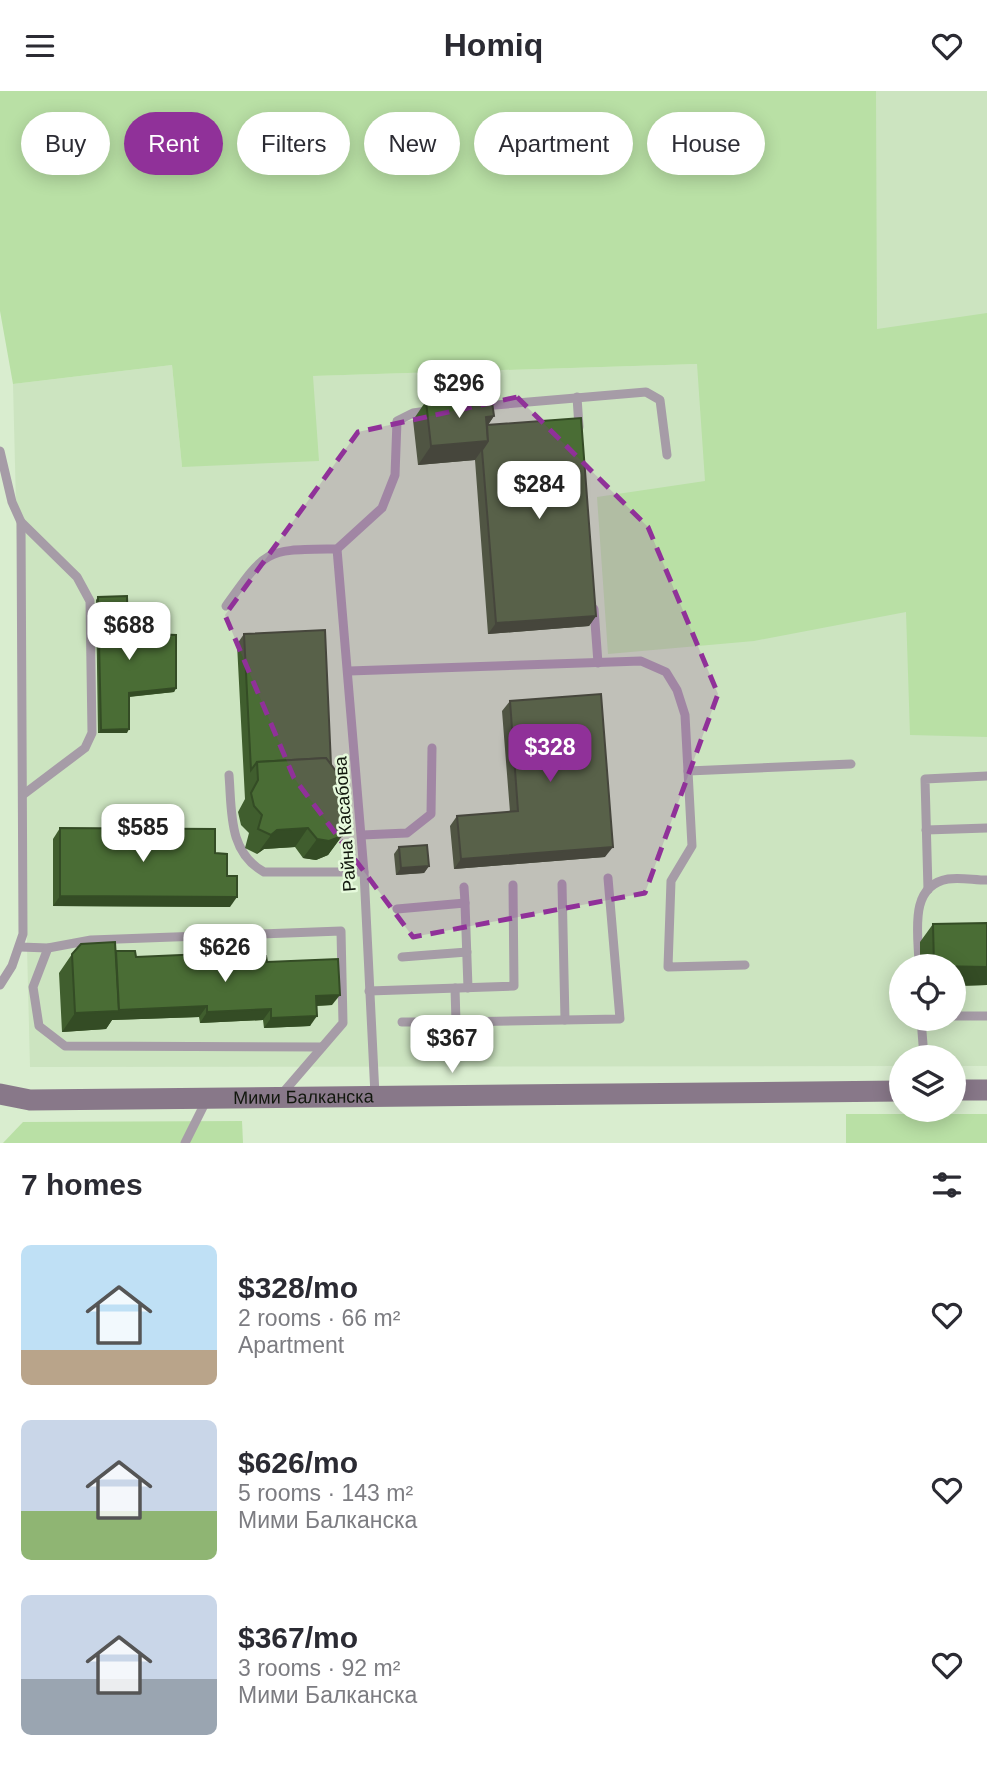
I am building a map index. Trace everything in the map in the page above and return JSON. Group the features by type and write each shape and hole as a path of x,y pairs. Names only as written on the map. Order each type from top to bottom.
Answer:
{"street":[{"path":"966,1090 987,1090"},
{"name":"Мими Балканска","path":"0,1094 30,1100 889,1091"}],"lane":[{"path":"468,407 646,392 660,400 667,455"},
{"path":"577,397 580,437"},
{"path":"226,606 256,564 279,549 337,549 382,508 396,475 397,421 413,412 441,410"},
{"path":"0,451 12,502 21,522 77,577 90,601 92,733 85,748 24,794"},
{"path":"0,985 20,947 23,934 21,522"},
{"name":"Райна Касабова","path":"337,549 362,835 375,1097"},
{"path":"593,596 598,663"},
{"path":"349,671 641,661 666,672 677,690 685,715 692,846 671,881 668,967 745,965"},
{"path":"362,835 407,833 431,814 432,748"},
{"path":"688,771 851,764"},
{"path":"229,775 234,836 240,852 251,865 264,872 364,872"},
{"path":"928,890 925,779 987,776"},
{"path":"926,830 987,828"},
{"path":"402,1022 620,1019 608,878"},
{"path":"919,954 918,908 928,890 947,879 987,880"},
{"path":"562,884 565,1020"},
{"path":"369,991 514,986 513,885"},
{"path":"464,887 468,988"},
{"path":"397,909 465,903"},
{"path":"20,947 48,948 90,940 341,931 343,1023 279,1097"},
{"path":"48,948 33,987 38,1026 65,1046 322,1047"},
{"path":"402,957 467,952"},
{"path":"455,988 456,1022"},
{"path":"966,1016 987,1016"},
{"path":"185,1143 208,1097"}],"highlighted area":[{"path":"517,397 648,527 718,694 645,893 413,937 294,778 225,615 358,432"}],"shaded area":[{"path":"0,91 876,91 877,329 987,313 987,737 910,735 906,612 754,641 608,654 597,497 705,481 697,364 313,376 319,461 182,467 172,365 13,384 0,311"},
{"path":"688,91 987,91 987,1066 966,1066 966,1045 889,1045 889,1066 30,1067 13,384 172,365 182,467 312,376 697,364 691,175 765,175 765,112 689,112"},
{"path":"846,1114 889,1114 889,1122 966,1122 966,1114 987,1114 987,1143 846,1143"},
{"path":"242,1121 243,1143 3,1143 23,1122"}],"building":[{"path":"491,395 494,416 486,417 488,441 431,446 426,401"},
{"path":"581,418 596,616 496,623 482,450 488,441 487,425"},
{"path":"127,596 128,633 176,635 176,688 129,693 129,729 101,730 98,597"},
{"path":"325,630 331,765 326,758 257,762 251,770 244,634"},
{"path":"601,694 613,847 461,859 457,816 518,811 510,701"},
{"path":"326,758 339,775 340,798 348,810 349,826 342,836 329,841 317,839 308,828 277,830 271,835 258,829 262,815 254,806 251,793 258,780 257,762"},
{"path":"60,828 215,829 215,853 227,854 227,876 237,876 237,897 60,896"},
{"path":"427,845 429,866 401,868 399,847"},
{"path":"987,923 987,967 966,967 966,954 934,954 933,924"},
{"path":"115,942 119,1011 75,1013 72,954 81,944"},
{"path":"116,951 135,951 136,957 203,954 203,959 266,956 267,962 338,959 340,995 316,996 317,1016 271,1018 271,1009 207,1012 207,1006 119,1010"}]}
